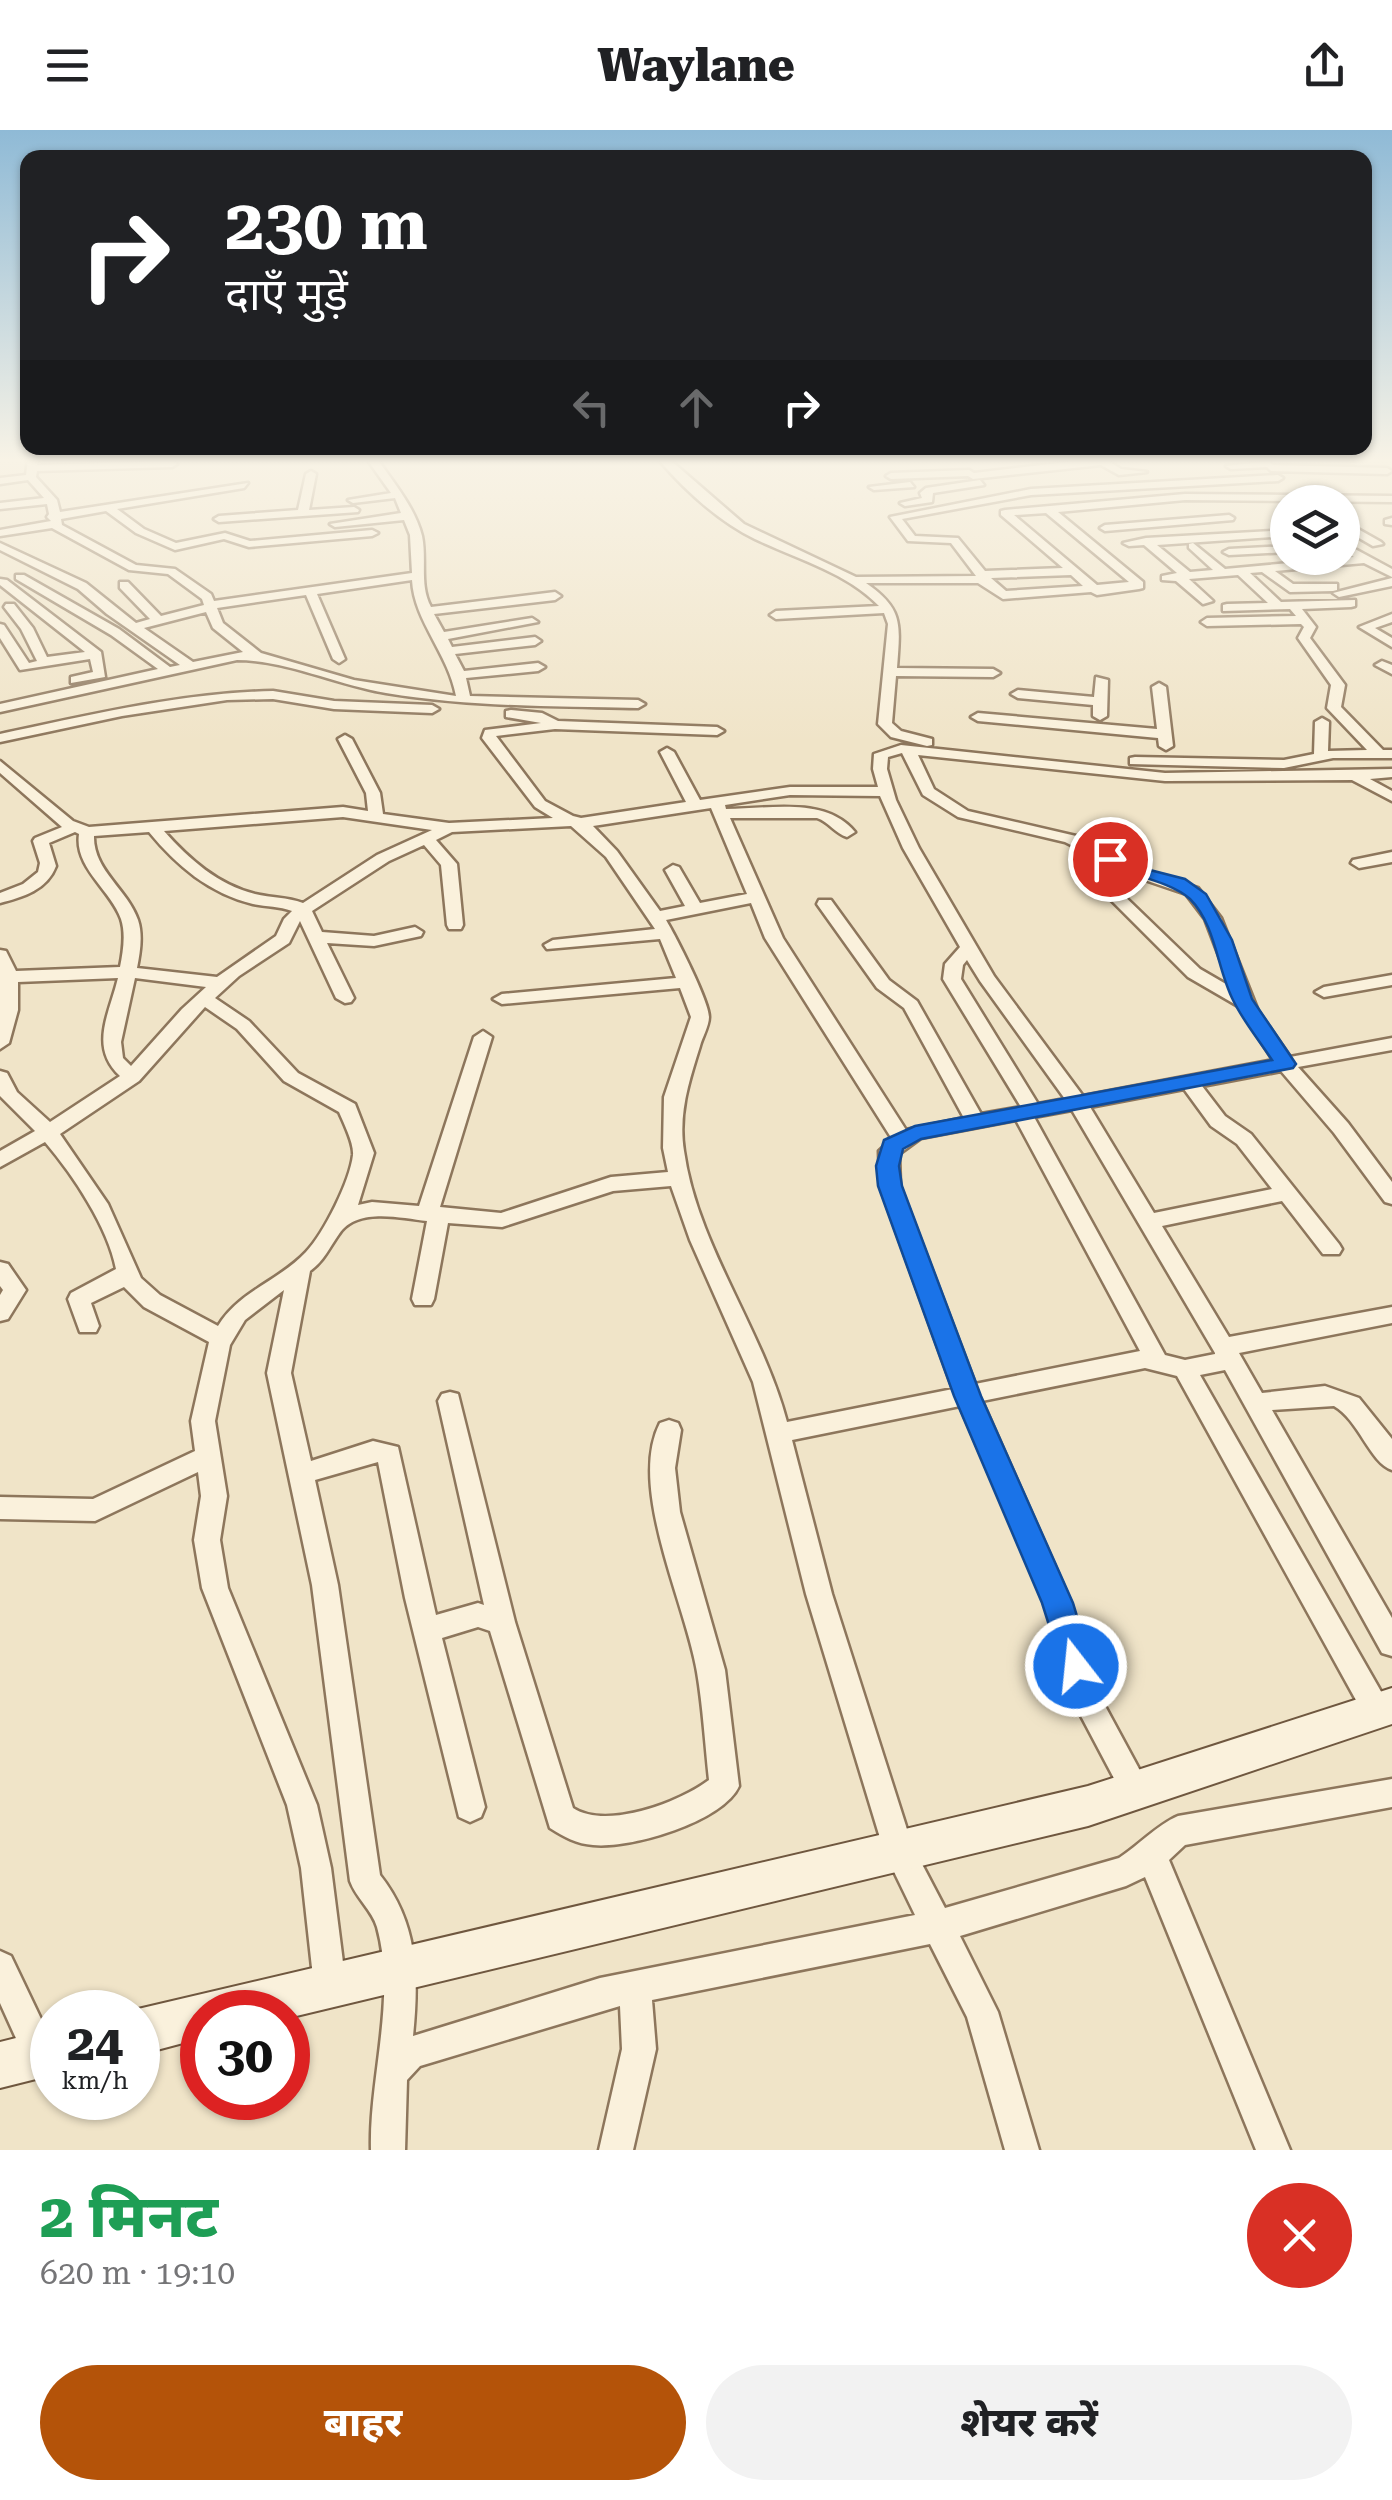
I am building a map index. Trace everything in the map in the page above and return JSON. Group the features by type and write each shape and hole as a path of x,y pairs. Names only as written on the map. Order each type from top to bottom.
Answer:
{"main road":[{"path":"310,1991 1088,1806 1384,1708"}],"street":[{"path":"15,553 82,586 190,666"},
{"path":"82,558 96,553"},
{"path":"103,553 133,568 171,570 200,591 212,606 217,626 256,656"},
{"path":"416,553 416,576 426,612 459,676 464,700"},
{"path":"792,553 858,580 890,608 894,624 884,724 888,729 936,743 1168,762 1284,764 1321,756 1385,754"},
{"path":"965,553 1003,594 1128,589 1140,583 1103,553"},
{"path":"1052,553 1097,591"},
{"path":"1157,553 1177,577 1207,601"},
{"path":"1201,553 1222,573"},
{"path":"1360,556 1392,578"},
{"path":"1360,559 1366,559"},
{"path":"1,579 32,562"},
{"path":"1,579 64,563"},
{"path":"1177,577 1270,569"},
{"path":"858,580 1072,570"},
{"path":"1266,570 1290,588 1336,590 1392,578"},
{"path":"1242,572 1278,606"},
{"path":"1228,608 1356,607 1322,575"},
{"path":"134,627 212,606 416,576"},
{"path":"20,577 115,632 168,672"},
{"path":"1,579 96,655 100,674 20,691"},
{"path":"124,585 158,621"},
{"path":"310,592 339,660"},
{"path":"426,612 555,596"},
{"path":"10,606 26,628 40,659 51,663"},
{"path":"1294,606 1310,626 1304,638 1307,648 1338,685 1334,708 1385,754"},
{"path":"776,615 890,608"},
{"path":"1392,618 1365,627 1392,643"},
{"path":"1207,622 1305,620"},
{"path":"439,637 532,622"},
{"path":"0,628 24,667 96,655"},
{"path":"446,650 535,642"},
{"path":"0,708 226,657 256,656 353,684 464,700 638,704"},
{"path":"459,676 538,666"},
{"path":"890,672 993,673"},
{"path":"1099,728 1101,680"},
{"path":"1158,688 1168,762"},
{"path":"0,738 136,710 247,694 334,705 542,716 556,726"},
{"path":"1018,694 1100,702"},
{"path":"978,716 1164,734"},
{"path":"1321,756 1322,722"},
{"path":"717,731 556,726 494,732 489,738 540,804 577,822 599,840 660,925 687,982 700,1017 674,1098 673,1148 678,1178 701,1240 766,1382 819,1594 899,1851 982,2012 1022,2150"},
{"path":"888,729 880,769 911,848 1026,1035 1078,1103 1227,1353 1392,1644"},
{"path":"345,740 373,794 376,816"},
{"path":"883,752 908,750 1165,776 1392,773"},
{"path":"908,750 928,792 963,814 1070,839 1140,873 1192,891 1213,918 1244,1002 1285,1064 1341,1128 1392,1197"},
{"path":"667,752 696,807"},
{"path":"0,765 80,829 88,851 129,918 132,939 112,1042 114,1060 132,1077"},
{"path":"1355,776 1392,797"},
{"path":"719,810 790,791 887,792"},
{"path":"0,898 22,890 44,875 48,862 40,842 80,829 344,812 449,828 577,822 696,807 820,813 831,816 847,832"},
{"path":"719,810 774,938 902,1139"},
{"path":"152,826 202,878 252,899 293,903 303,910 345,998"},
{"path":"0,1160 132,1077 221,982 282,939 292,918 384,858 449,828"},
{"path":"426,838 449,864 455,925"},
{"path":"1360,864 1392,856"},
{"path":"673,870 695,909"},
{"path":"1112,893 1194,972 1244,1002"},
{"path":"552,945 660,925 695,909 755,897"},
{"path":"825,904 883,984 911,1005 976,1122"},
{"path":"316,936 384,940 414,932"},
{"path":"970,948 954,964 952,979 1028,1112 1156,1360 1185,1370 1227,1353 1392,1315"},
{"path":"0,955 8,977 10,1009 0,1043"},
{"path":"8,977 126,972 221,982"},
{"path":"1324,992 1392,980"},
{"path":"502,1000 687,982"},
{"path":"204,999 243,1025 292,1077 348,1108 364,1153 344,1215 333,1225 314,1257 238,1314 222,1338 203,1421 214,1496 208,1561 302,1805 316,1868 330,1986"},
{"path":"423,1299 433,1215 483,1037"},
{"path":"1136,1791 1085,1697 1058,1603 968,1396 890,1186 889,1150 902,1139 976,1122 1392,1044"},
{"path":"0,1077 4,1093 75,1162 98,1201 129,1280 139,1294 222,1338"},
{"path":"1189,1082 1218,1121 1244,1139 1332,1249"},
{"path":"344,1215 372,1209 491,1221 514,1218 611,1184 678,1178"},
{"path":"1149,1221 1286,1193"},
{"path":"300,1268 279,1373 325,1585 365,1880 392,1921 398,1970 395,2069 388,2095 388,2150"},
{"path":"0,1270 15,1290 0,1313"},
{"path":"88,1326 79,1299 121,1279 127,1270"},
{"path":"780,1433 1156,1360"},
{"path":"1185,1370 1384,1708"},
{"path":"1256,1403 1326,1394 1340,1396 1362,1411 1392,1460"},
{"path":"450,1402 500,1622 561,1818 570,1828 603,1833 692,1810 711,1800 724,1786 710,1670 666,1501 664,1468 669,1430"},
{"path":"303,1474 372,1451 389,1454 426,1630 470,1807"},
{"path":"0,1508 95,1510 208,1456"},
{"path":"426,1630 478,1615 500,1622"},
{"path":"395,2069 409,2054 426,2047 600,1994 939,1926 1126,1871 1178,1832 1392,1793"},
{"path":"1152,1855 1272,2150"},
{"path":"0,1967 30,2054"},
{"path":"616,2150 639,2049 635,1987"}],"route":[{"path":"1076,1666 1058,1603 968,1396 890,1186 887,1166 892,1145 915,1133 1285,1064 1242,999 1213,918 1199,898 1178,883 1140,873 1110,859"}]}
